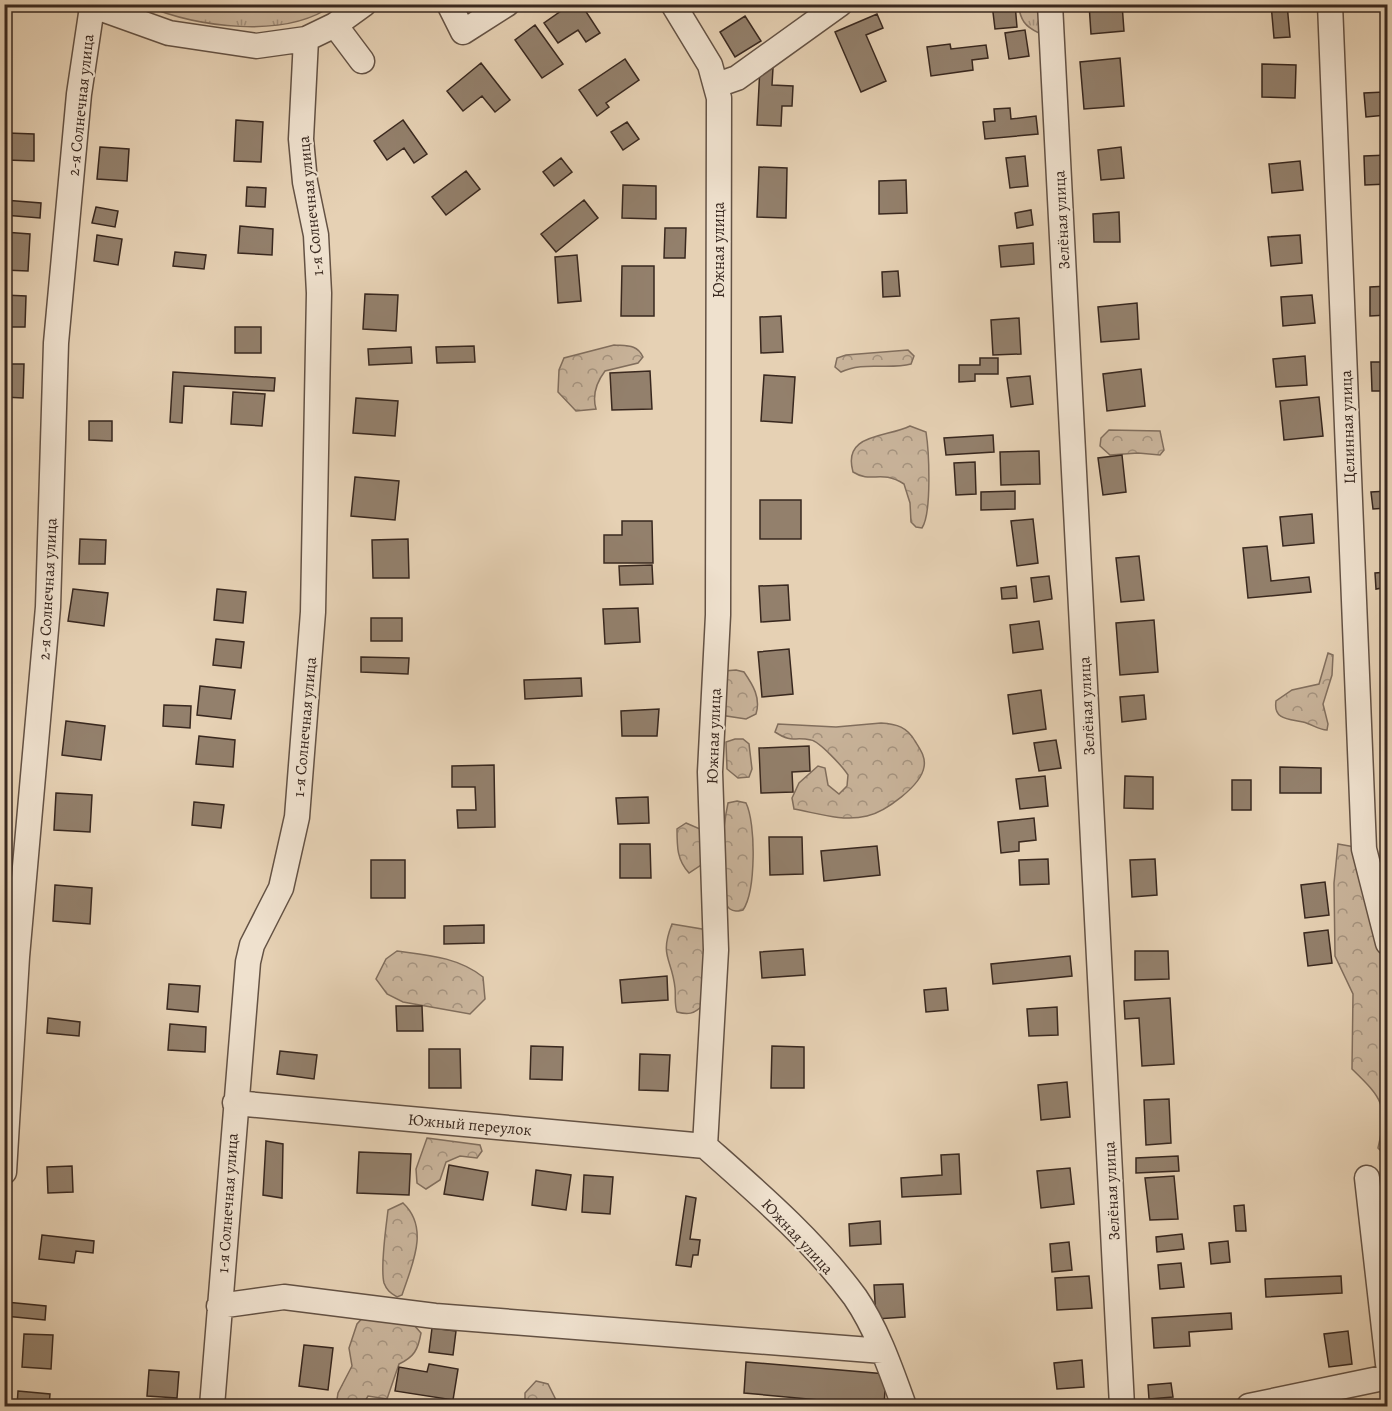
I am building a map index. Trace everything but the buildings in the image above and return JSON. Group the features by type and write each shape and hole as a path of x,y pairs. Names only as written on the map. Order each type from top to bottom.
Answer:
{"street":[{"path":"90,6 169,33 256,46 306,39 335,25 364,4"},
{"path":"449,4 463,32 507,4"},
{"name":"Южная улица","path":"673,4 710,65 717,85 718,615 710,772 716,950 705,1146 791,1223 855,1298 883,1351 904,1407"},
{"path":"717,85 737,78 840,4"},
{"name":"Зелёная улица","path":"1050,4 1122,1407"},
{"name":"Целинная улица","path":"1330,4 1364,849 1388,943"},
{"name":"2-я Солнечная улица","path":"4,1172 17,957 48,607 56,343 79,94 90,6"},
{"path":"335,25 362,61"},
{"name":"1-я Солнечная улица","path":"212,1407 235,1103 250,956 252,945 281,888 297,817 314,612 319,293 316,236 304,182 302,139 306,39"},
{"name":"Южный переулок","path":"235,1103 705,1146"},
{"path":"1367,1178 1388,1364"},
{"path":"219,1306 284,1297 435,1316 883,1351"},
{"path":"1249,1407 1388,1377"}],"green space":[{"path":"333,4 313,16 291,23 266,26 214,24 165,13 144,5"},
{"path":"1018,5 1046,5 1048,24 1039,33 1030,28 1020,15"},
{"path":"614,345 635,348 643,357 638,363 605,371 596,389 594,399 596,409 576,411 558,392 559,370 564,358"},
{"path":"908,350 914,356 911,364 858,367 841,372 835,367 837,358 846,355"},
{"path":"910,426 926,432 929,467 928,496 922,528 916,527 911,522 910,503 904,484 889,477 866,477 853,472 851,459 860,443"},
{"path":"1109,430 1160,431 1164,450 1160,455 1138,453 1110,455 1100,446 1101,438"},
{"path":"1328,653 1333,655 1332,675 1323,704 1328,724 1327,730 1283,718 1277,712 1276,701 1292,690 1319,684"},
{"path":"724,671 744,672 757,697 756,714 746,719 720,715"},
{"path":"881,723 897,725 905,729 922,753 924,767 909,790 892,804 874,814 858,818 830,816 794,809 792,798 799,783 818,766 825,768 828,785 839,794 847,786 848,775 815,741 790,739 775,732 778,724 836,727"},
{"path":"743,739 749,744 752,769 749,777 738,778 727,769 726,742"},
{"path":"737,801 746,803 749,813 752,825 753,857 747,901 743,910 733,911 725,902 723,890 723,842 728,803"},
{"path":"686,823 700,829 703,852 701,865 689,873 678,853 677,842 677,829"},
{"path":"1338,844 1355,847 1381,872 1387,871 1387,1157 1378,1148 1383,1122 1380,1104 1371,1088 1352,1069 1353,994 1335,956 1334,883"},
{"path":"672,924 702,929 710,943 702,1006 691,1013 677,1012 676,1009 675,988 666,951"},
{"path":"397,951 442,958 473,970 483,977 485,999 470,1014 403,1002 387,994 376,979 386,959"},
{"path":"427,1138 480,1145 482,1151 477,1158 460,1156 446,1162 440,1180 426,1189 417,1183 416,1169"},
{"path":"403,1203 416,1224 417,1235 414,1259 402,1295 397,1297 388,1290 384,1283 383,1258 388,1210"},
{"path":"367,1313 413,1324 421,1333 418,1344 412,1356 399,1364 387,1399 368,1396 362,1406 336,1406 338,1393 352,1366 349,1348 357,1324"},
{"path":"536,1381 548,1384 559,1406 525,1406 525,1393"}]}
